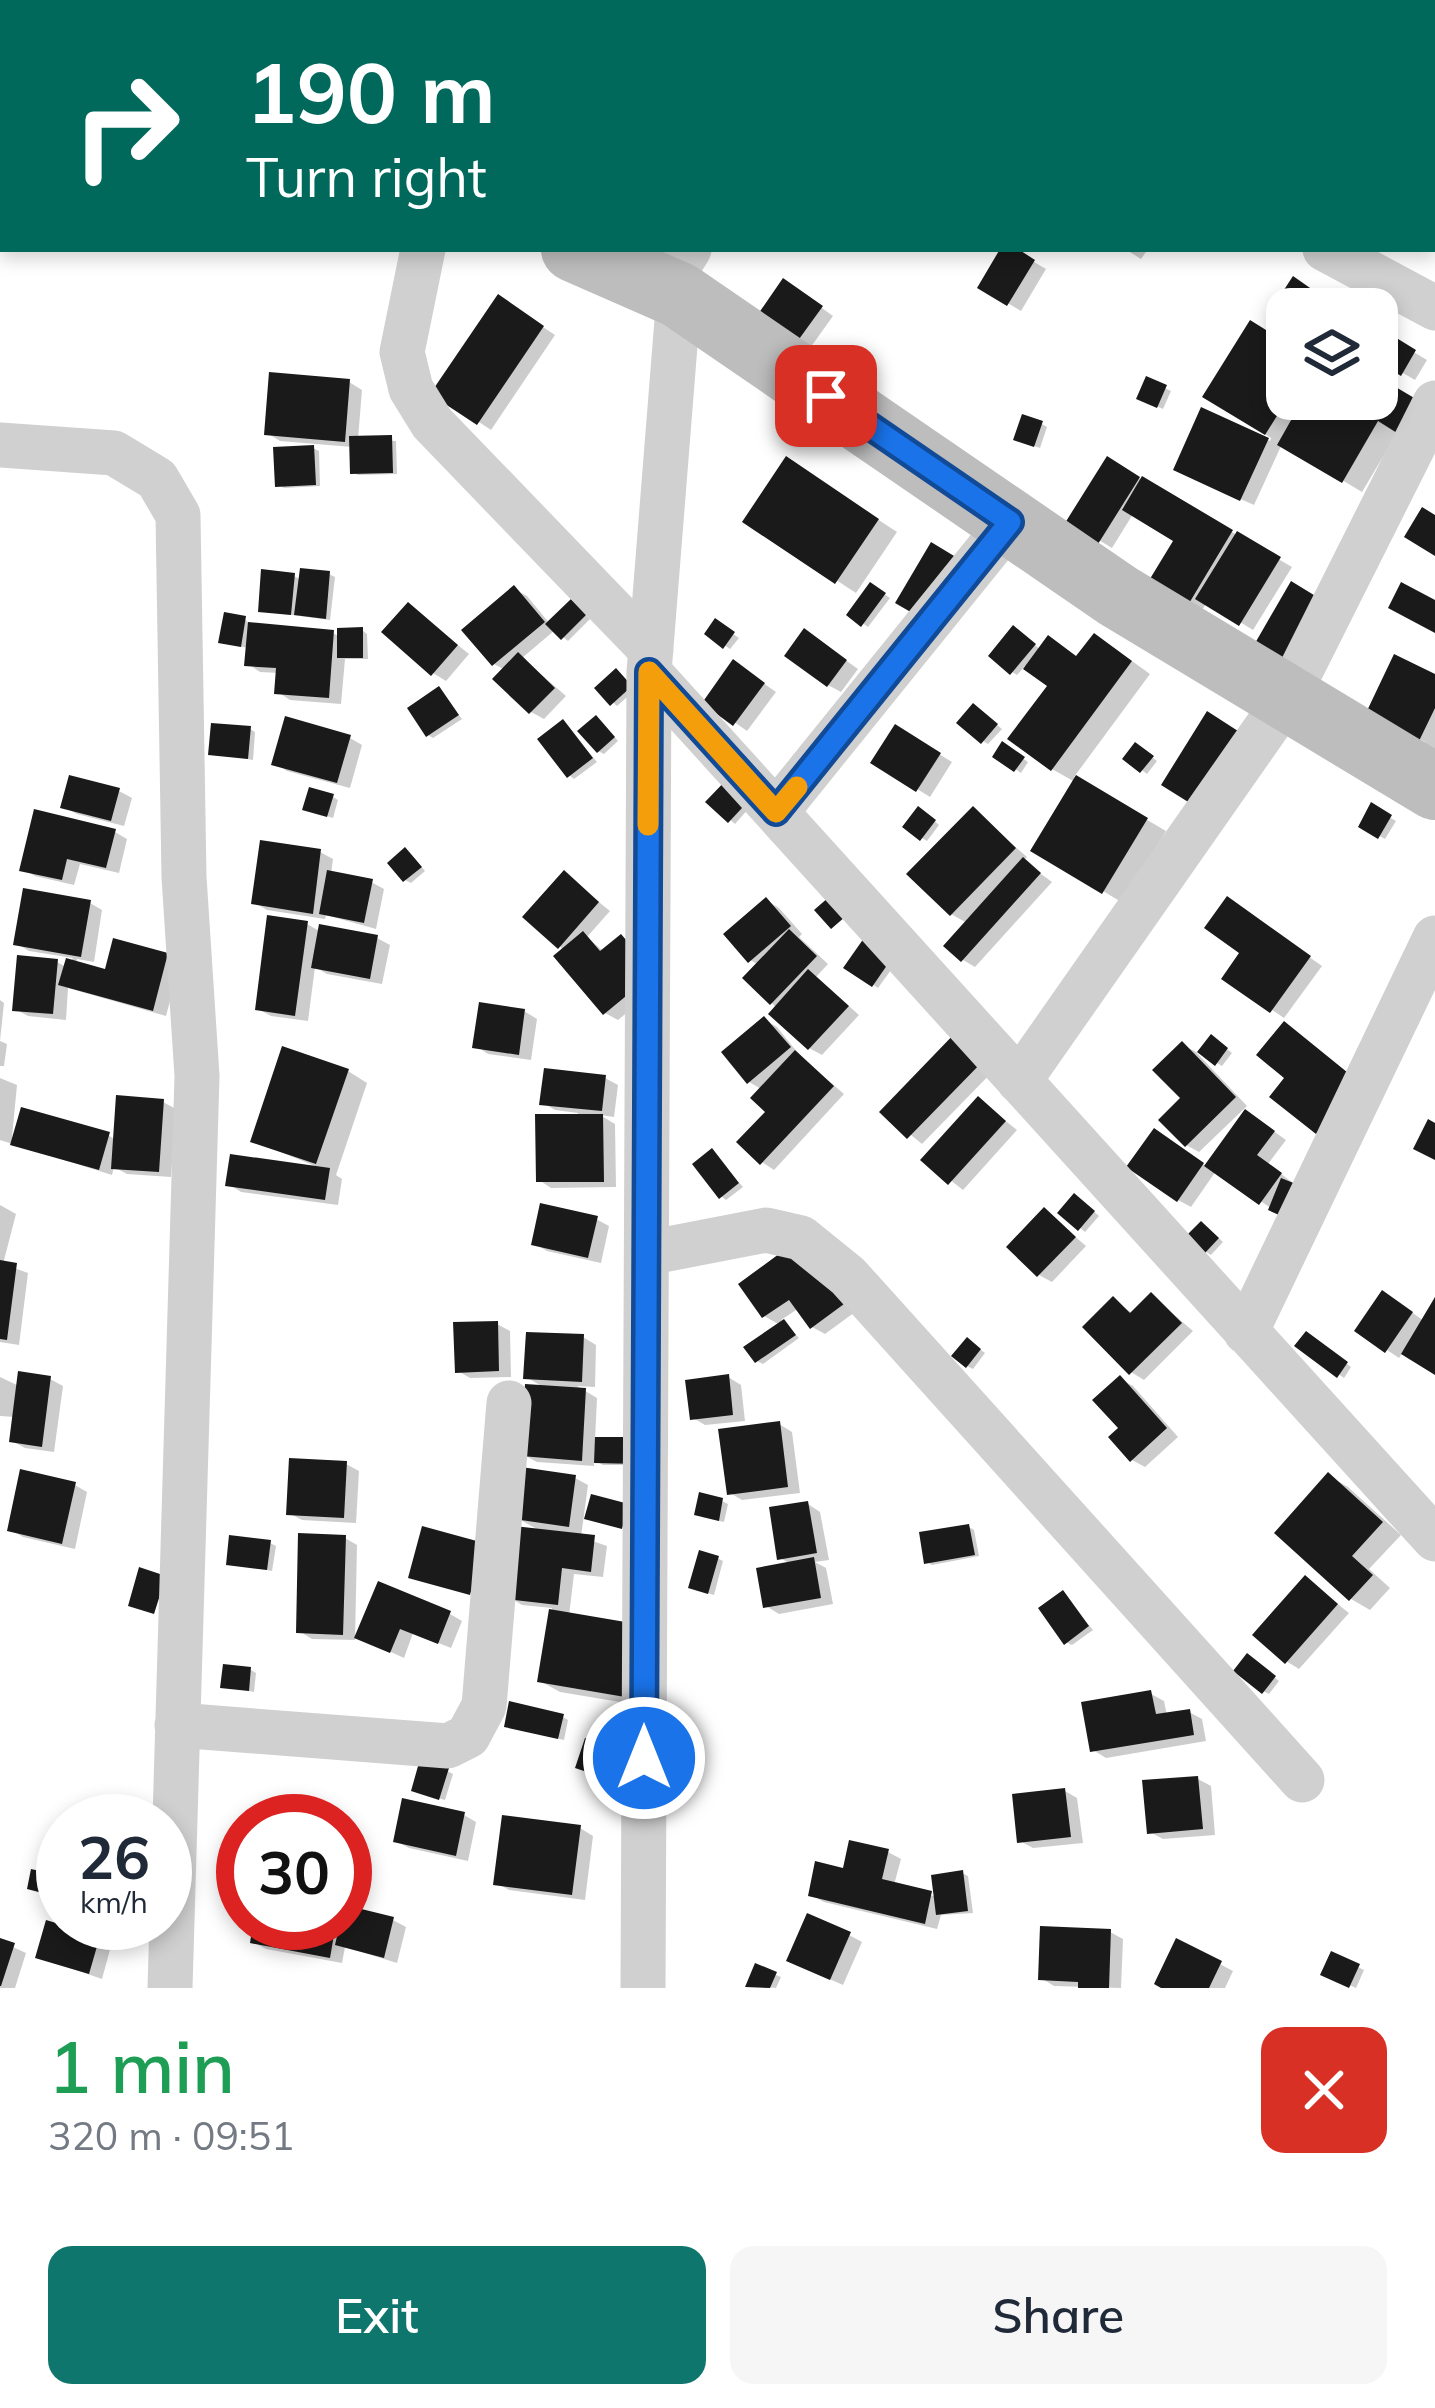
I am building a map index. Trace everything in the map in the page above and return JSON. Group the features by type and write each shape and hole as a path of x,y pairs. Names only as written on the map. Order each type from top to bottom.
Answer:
{"street":[{"path":"422,252 402,352 411,389 432,423 650,661 776,812 1435,1539"},
{"path":"585,252 678,278 1118,596 1435,787"},
{"path":"1330,252 1435,308"},
{"path":"643,1988 650,661 678,278"},
{"path":"1019,1081 1287,698 1435,403"},
{"path":"0,445 114,453 158,479 178,515 184,877 197,1076 170,1988"},
{"path":"776,812 1010,522"},
{"path":"1246,1332 1435,938"},
{"path":"646,1252 766,1230 801,1238 848,1276 1302,1780"},
{"path":"177,1725 448,1746 468,1736 484,1706 509,1403"}],"building":[{"path":"998,252 1023,252 1035,260 1007,306 977,288"},
{"path":"1293,276 1310,288 1285,288"},
{"path":"783,278 823,306 781,364 743,336"},
{"path":"498,294 544,326 477,425 430,394"},
{"path":"1250,320 1266,330 1266,420 1274,420 1265,435 1202,397"},
{"path":"1398,339 1416,350 1398,374"},
{"path":"269,372 350,379 345,442 264,435"},
{"path":"1146,376 1167,385 1157,408 1136,399"},
{"path":"1398,388 1416,399 1397,433 1378,421 1342,483 1277,445 1291,420 1398,420"},
{"path":"1201,407 1269,438 1240,501 1173,470"},
{"path":"1022,414 1043,421 1034,447 1013,440"},
{"path":"392,435 393,473 350,474 349,436"},
{"path":"314,445 316,485 275,487 273,447"},
{"path":"786,456 879,519 835,584 742,522"},
{"path":"1107,456 1140,477 1098,544 1065,523"},
{"path":"1142,476 1233,530 1185,610 1145,587 1173,541 1122,510"},
{"path":"1422,507 1435,515 1435,556 1404,537"},
{"path":"1237,531 1281,557 1239,626 1195,599"},
{"path":"931,542 964,562 928,622 895,603"},
{"path":"300,568 330,571 326,619 294,615"},
{"path":"261,569 295,573 291,615 258,612"},
{"path":"1291,581 1322,600 1306,676 1254,645"},
{"path":"870,582 886,593 861,627 846,615"},
{"path":"1401,582 1435,600 1435,633 1388,608"},
{"path":"514,585 545,622 492,666 461,630"},
{"path":"571,599 586,615 561,640 545,624"},
{"path":"408,602 458,645 431,676 381,632"},
{"path":"224,612 246,616 241,647 218,643"},
{"path":"715,618 735,632 723,649 704,634"},
{"path":"248,622 334,630 329,698 274,694 276,668 244,666"},
{"path":"1013,625 1036,644 1010,675 988,656"},
{"path":"363,627 363,658 337,658 337,628"},
{"path":"804,628 847,660 827,687 784,656"},
{"path":"1094,633 1132,661 1051,771 1007,739 1047,686 1023,669 1048,635 1076,656"},
{"path":"518,652 555,688 529,714 492,679"},
{"path":"1394,654 1435,674 1435,708 1419,741 1365,715"},
{"path":"733,659 765,683 733,726 702,703"},
{"path":"616,668 632,686 610,706 594,688"},
{"path":"439,686 459,715 426,737 407,708"},
{"path":"973,703 998,724 981,744 956,723"},
{"path":"1207,711 1238,731 1193,805 1161,785"},
{"path":"596,715 615,737 597,753 577,731"},
{"path":"285,716 351,735 337,783 271,765"},
{"path":"563,719 593,758 567,778 537,739"},
{"path":"211,723 251,726 248,759 208,755"},
{"path":"895,724 941,753 916,792 870,763"},
{"path":"1002,741 1025,757 1014,772 992,757"},
{"path":"1135,742 1154,756 1140,773 1122,759"},
{"path":"733,773 755,794 728,823 705,802"},
{"path":"69,775 120,788 111,821 60,808"},
{"path":"1076,775 1148,818 1102,894 1030,851"},
{"path":"309,787 334,794 327,817 302,810"},
{"path":"1371,802 1392,815 1378,839 1358,827"},
{"path":"918,806 936,820 920,841 902,827"},
{"path":"973,806 1016,848 950,916 906,874"},
{"path":"34,809 116,829 106,868 67,859 62,880 19,871"},
{"path":"260,840 321,849 313,914 251,904"},
{"path":"405,847 422,867 403,882 387,863"},
{"path":"1023,857 1041,873 961,962 943,946"},
{"path":"327,870 373,879 364,923 319,914"},
{"path":"564,870 599,902 558,949 522,917"},
{"path":"23,888 91,900 81,957 13,945"},
{"path":"836,891 853,910 831,929 814,910"},
{"path":"1227,896 1311,956 1270,1013 1221,979 1239,953 1204,928"},
{"path":"766,897 791,926 748,963 723,934"},
{"path":"267,915 308,921 295,1016 255,1010"},
{"path":"319,924 378,935 370,979 311,968"},
{"path":"789,929 817,956 770,1005 742,978"},
{"path":"583,931 600,951 621,934 654,973 603,1015 553,956"},
{"path":"113,938 168,953 153,1011 58,985 66,958 105,969"},
{"path":"864,938 892,958 872,987 843,968"},
{"path":"17,955 58,959 53,1014 12,1011"},
{"path":"808,969 849,1006 808,1050 768,1014"},
{"path":"479,1002 525,1009 519,1055 472,1048"},
{"path":"764,1016 791,1047 747,1084 721,1052"},
{"path":"1284,1021 1358,1081 1316,1134 1269,1097 1284,1078 1256,1055"},
{"path":"959,1029 987,1057 907,1139 879,1112"},
{"path":"1211,1034 1228,1048 1215,1066 1197,1052"},
{"path":"1182,1041 1236,1097 1185,1147 1158,1120 1180,1098 1152,1070"},
{"path":"282,1046 349,1069 316,1164 250,1142"},
{"path":"795,1050 834,1086 760,1165 736,1142 765,1112 750,1098"},
{"path":"544,1068 606,1075 602,1111 539,1105"},
{"path":"116,1095 164,1099 159,1172 111,1169"},
{"path":"978,1096 1006,1121 948,1185 920,1160"},
{"path":"21,1107 110,1132 99,1170 10,1145"},
{"path":"1245,1109 1275,1131 1257,1155 1282,1173 1259,1205 1204,1166"},
{"path":"535,1114 603,1114 604,1182 536,1182"},
{"path":"1428,1119 1435,1123 1435,1160 1413,1149"},
{"path":"1154,1128 1204,1163 1177,1202 1126,1167"},
{"path":"712,1148 739,1183 719,1199 692,1164"},
{"path":"230,1154 330,1168 325,1200 225,1186"},
{"path":"1281,1178 1301,1186 1288,1219 1268,1210"},
{"path":"1074,1193 1095,1211 1078,1231 1057,1213"},
{"path":"540,1203 598,1216 588,1258 531,1245"},
{"path":"1044,1207 1076,1237 1037,1277 1006,1247"},
{"path":"1201,1221 1219,1238 1204,1254 1185,1237"},
{"path":"798,1240 844,1304 810,1329 789,1300 762,1318 738,1284"},
{"path":"0,1260 17,1263 7,1340 0,1339"},
{"path":"1382,1290 1413,1312 1385,1353 1354,1331"},
{"path":"1151,1292 1182,1323 1129,1375 1082,1327 1113,1296 1130,1313"},
{"path":"1435,1297 1435,1375 1401,1354"},
{"path":"784,1319 796,1335 755,1363 743,1347"},
{"path":"498,1321 499,1371 455,1373 453,1322"},
{"path":"1306,1331 1348,1362 1337,1378 1294,1346"},
{"path":"526,1332 584,1334 582,1382 523,1379"},
{"path":"967,1337 981,1349 966,1368 951,1356"},
{"path":"18,1371 51,1376 42,1447 9,1442"},
{"path":"729,1374 733,1415 690,1420 685,1380"},
{"path":"1120,1375 1167,1428 1130,1462 1108,1437 1118,1428 1092,1400"},
{"path":"525,1384 586,1388 582,1461 521,1456"},
{"path":"780,1421 788,1487 727,1495 718,1429"},
{"path":"595,1437 638,1437 638,1464 594,1463"},
{"path":"289,1458 347,1461 344,1518 286,1515"},
{"path":"521,1467 576,1475 569,1527 514,1519"},
{"path":"20,1469 76,1482 62,1544 7,1531"},
{"path":"1328,1472 1383,1522 1352,1556 1373,1575 1349,1601 1274,1533"},
{"path":"699,1492 723,1498 719,1521 694,1515"},
{"path":"591,1494 629,1504 622,1529 584,1519"},
{"path":"808,1501 817,1553 777,1560 769,1507"},
{"path":"969,1524 975,1555 924,1564 919,1532"},
{"path":"422,1526 484,1543 470,1595 408,1578"},
{"path":"514,1526 595,1535 591,1572 562,1568 558,1605 506,1599"},
{"path":"298,1533 346,1535 343,1635 296,1633"},
{"path":"229,1535 271,1540 267,1570 226,1565"},
{"path":"699,1550 719,1556 708,1594 688,1588"},
{"path":"814,1557 821,1598 763,1608 756,1568"},
{"path":"139,1567 166,1576 154,1614 128,1606"},
{"path":"1305,1575 1338,1604 1285,1664 1252,1635"},
{"path":"378,1581 451,1611 438,1644 400,1629 390,1653 354,1638"},
{"path":"1063,1590 1089,1626 1064,1645 1038,1608"},
{"path":"549,1609 643,1625 631,1698 537,1682"},
{"path":"1247,1653 1276,1676 1262,1694 1233,1671"},
{"path":"223,1664 251,1667 249,1691 220,1688"},
{"path":"1151,1690 1156,1714 1190,1709 1194,1735 1090,1752 1081,1702"},
{"path":"509,1701 564,1714 558,1739 504,1727"},
{"path":"604,1714 630,1719 625,1744 599,1738"},
{"path":"585,1738 626,1752 617,1782 575,1768"},
{"path":"420,1759 449,1768 439,1800 411,1791"},
{"path":"1198,1776 1203,1829 1147,1834 1142,1780"},
{"path":"1065,1788 1071,1837 1017,1843 1012,1794"},
{"path":"402,1798 465,1812 456,1856 393,1842"},
{"path":"502,1815 581,1825 572,1895 493,1885"},
{"path":"849,1840 889,1849 882,1879 932,1891 925,1924 808,1896 815,1861 843,1868"},
{"path":"31,1869 36,1870 36,1891 27,1889"},
{"path":"963,1870 968,1911 936,1915 931,1875"},
{"path":"372,1912 394,1917 384,1958 354,1950 372,1950"},
{"path":"807,1913 851,1932 830,1980 786,1961"},
{"path":"1040,1926 1111,1929 1109,1988 1038,1980"},
{"path":"0,1938 15,1943 1,1986 0,1986"},
{"path":"1176,1938 1222,1961 1209,1988 1154,1984"},
{"path":"37,1950 96,1950 89,1974 35,1958"},
{"path":"287,1950 331,1950 330,1958"},
{"path":"1331,1951 1360,1964 1349,1988 1320,1975"},
{"path":"755,1963 777,1972 770,1988 745,1987"}],"slow traffic":[{"path":"648,825 649,672 776,812 797,787"}],"route":[{"path":"644,1758 649,672 776,812 1010,522 826,396"}]}
